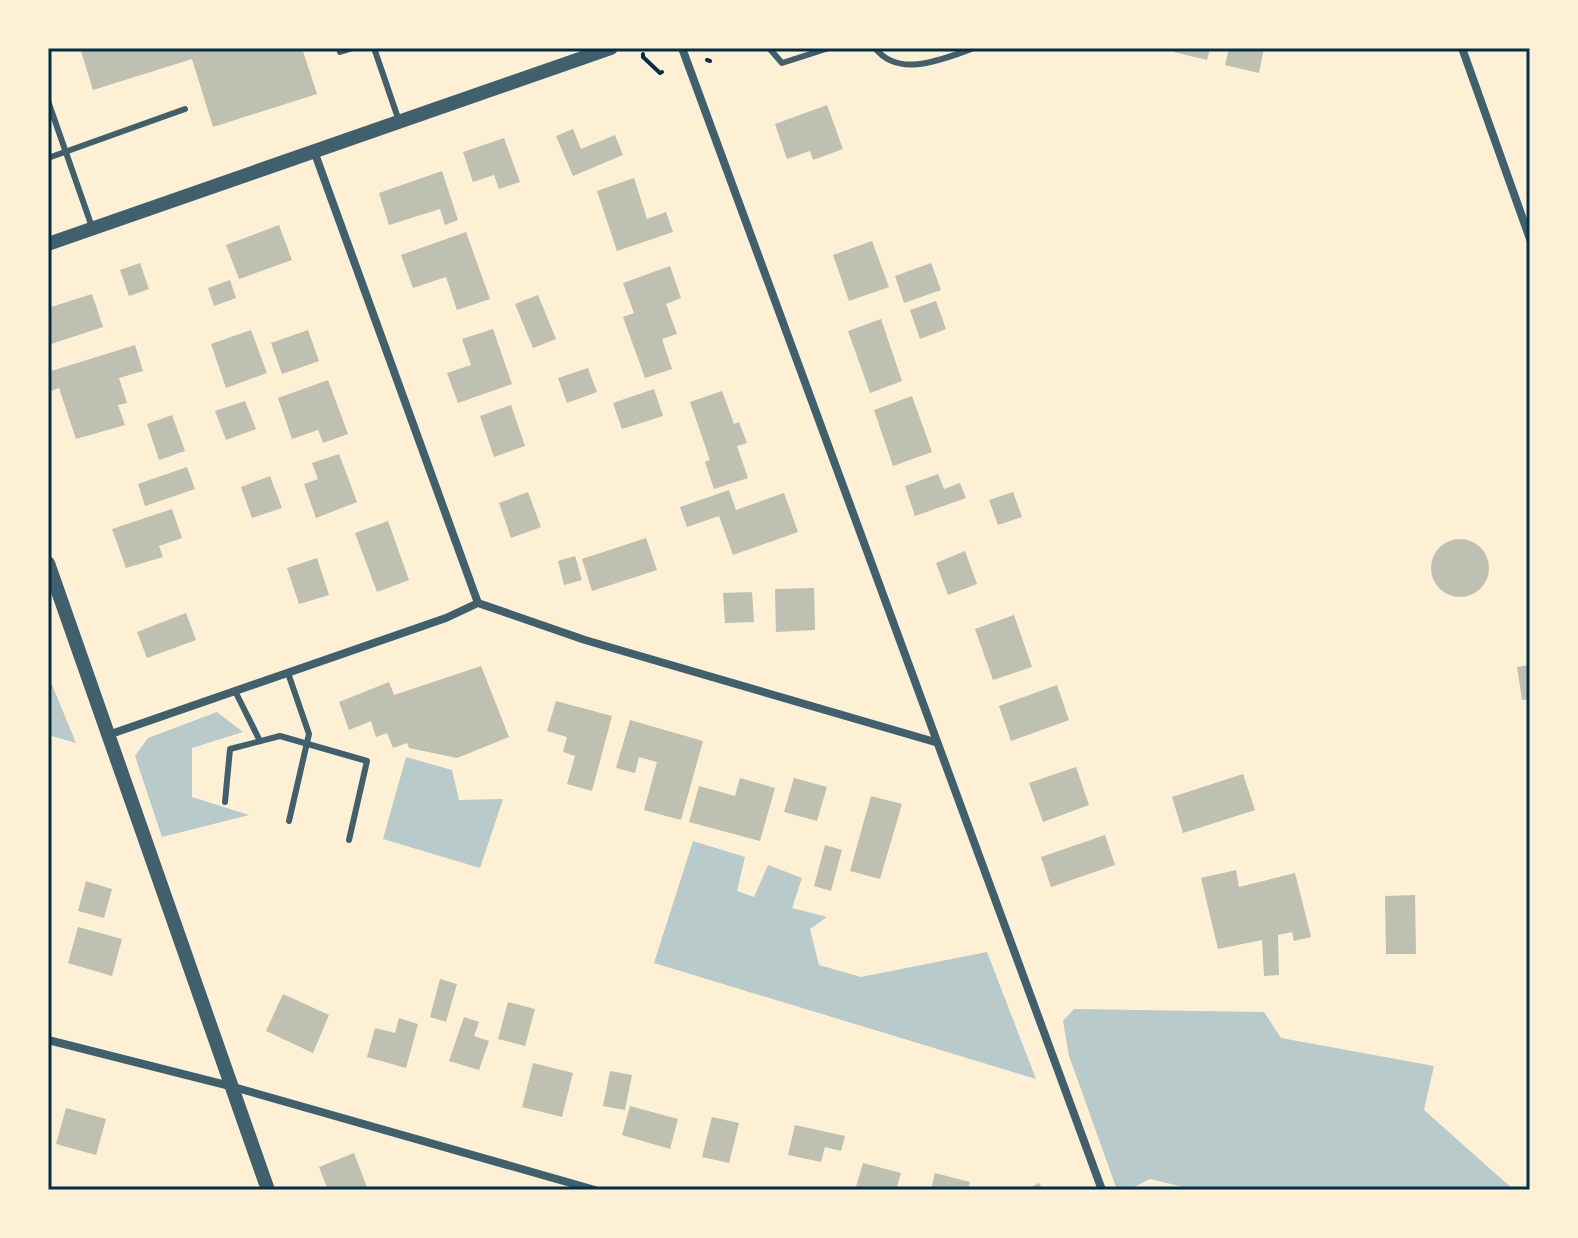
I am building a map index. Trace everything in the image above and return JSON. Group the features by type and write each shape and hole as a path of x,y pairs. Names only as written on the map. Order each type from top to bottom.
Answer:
{"street":[{"path":"48,244 611,48"},
{"path":"682,48 1102,1190"},
{"path":"1462,48 1530,239"},
{"path":"313,150 478,603"},
{"path":"48,563 268,1190"},
{"path":"107,736 446,618 478,603 585,640 935,742"},
{"path":"48,1040 230,1086 595,1190"}],"lane":[{"path":"339,48 340,52 353,48"},
{"path":"374,48 399,121"},
{"path":"769,48 782,63 829,48"},
{"path":"875,48 882,57 899,66 939,60 974,48"},
{"path":"48,101 92,227"},
{"path":"48,158 185,109"},
{"path":"288,673 309,734 289,821"},
{"path":"235,691 260,741"},
{"path":"225,802 230,749 280,736 367,761 349,840"}],"path":[{"path":"643,54 662,72"}],"shaded area":[{"path":"48,675 76,743 48,735"},
{"path":"217,712 243,732 192,748 192,797 249,815 162,837 135,756 148,738"},
{"path":"406,757 452,770 459,800 503,799 480,868 383,839"},
{"path":"693,841 745,857 737,891 754,897 768,865 802,878 792,908 827,917 810,929 819,965 861,977 987,952 1036,1079 654,963"},
{"path":"1074,1009 1264,1012 1281,1038 1434,1066 1424,1110 1514,1190 1196,1190 1150,1179 1128,1190 1117,1190 1069,1056 1063,1021"}],"building":[{"path":"80,48 302,48 317,94 213,127 192,59 93,90"},
{"path":"1175,48 1210,48 1207,60 1174,52"},
{"path":"1229,48 1264,48 1259,73 1225,65"},
{"path":"827,105 843,149 813,160 810,151 787,159 775,124"},
{"path":"573,129 581,149 615,135 623,155 573,176 556,136"},
{"path":"504,138 520,182 499,189 494,175 473,182 463,152"},
{"path":"442,171 458,220 445,225 440,209 389,225 379,193"},
{"path":"634,178 647,219 666,212 673,232 617,251 597,191"},
{"path":"279,225 292,260 239,279 226,245"},
{"path":"466,232 490,299 457,310 446,277 413,288 401,255"},
{"path":"872,241 889,287 849,301 833,255"},
{"path":"140,263 149,289 129,296 120,270"},
{"path":"931,263 941,290 904,303 895,276"},
{"path":"670,266 681,298 666,304 677,334 662,339 672,369 645,378 623,317 634,313 623,283"},
{"path":"230,280 236,298 214,306 208,288"},
{"path":"92,294 103,327 48,345 48,308"},
{"path":"538,295 556,339 533,348 515,304"},
{"path":"936,301 946,329 920,339 910,310"},
{"path":"881,319 902,381 870,393 848,331"},
{"path":"493,329 512,384 458,403 447,373 471,365 462,339"},
{"path":"251,330 267,373 226,388 211,344"},
{"path":"308,330 319,361 282,374 271,343"},
{"path":"135,345 143,371 119,378 127,403 118,405 125,425 76,439 59,388 48,392 48,372"},
{"path":"588,368 597,392 567,403 558,378"},
{"path":"328,380 348,434 323,443 318,430 292,439 278,398"},
{"path":"654,389 663,416 622,429 613,403"},
{"path":"722,391 734,424 739,422 747,443 737,446 748,478 714,489 705,462 710,460 690,402"},
{"path":"912,396 932,452 893,466 874,410"},
{"path":"245,401 256,429 226,440 215,411"},
{"path":"511,405 525,446 494,457 480,416"},
{"path":"172,415 185,451 159,460 147,424"},
{"path":"339,454 357,502 316,518 304,484 318,479 312,463"},
{"path":"187,467 195,489 145,506 138,484"},
{"path":"938,474 944,489 960,483 966,498 915,516 905,486"},
{"path":"270,476 282,508 252,518 241,487"},
{"path":"729,490 736,510 784,493 798,532 733,555 719,516 687,527 680,507"},
{"path":"528,492 541,527 511,538 499,503"},
{"path":"1013,492 1022,517 998,525 989,500"},
{"path":"172,509 182,538 159,546 163,557 126,568 112,529"},
{"path":"388,521 409,580 377,592 355,533"},
{"path":"646,538 657,570 592,591 582,559"},
{"path":"1460,539 1480,548 1489,568 1480,588 1460,597 1440,588 1431,568 1440,548"},
{"path":"965,551 977,584 948,595 936,563"},
{"path":"575,556 582,580 564,585 558,561"},
{"path":"317,558 329,595 299,604 287,568"},
{"path":"814,588 815,630 776,632 775,589"},
{"path":"752,592 754,622 725,623 723,593"},
{"path":"186,613 196,640 147,658 137,632"},
{"path":"1014,615 1032,667 993,680 975,629"},
{"path":"1530,665 1530,699 1522,700 1517,667"},
{"path":"481,666 509,737 457,758 409,748 407,743 393,748 387,733 376,737 371,721 349,730 339,702 389,682 394,695"},
{"path":"1057,685 1069,720 1011,741 999,706"},
{"path":"556,701 612,716 592,791 567,784 575,756 563,752 567,737 547,731"},
{"path":"630,720 703,741 681,820 644,810 657,762 639,757 635,773 616,768"},
{"path":"1076,767 1089,805 1043,822 1029,783"},
{"path":"1243,774 1255,810 1183,833 1172,797"},
{"path":"740,778 775,788 760,841 689,822 699,786 735,796"},
{"path":"794,778 827,787 817,821 784,812"},
{"path":"871,796 902,804 880,879 850,871"},
{"path":"1105,835 1115,865 1051,887 1041,857"},
{"path":"825,845 842,850 831,891 814,886"},
{"path":"1236,870 1239,887 1295,873 1311,937 1294,941 1292,932 1278,935 1279,975 1264,976 1262,940 1218,949 1201,878"},
{"path":"86,881 112,889 104,918 78,911"},
{"path":"1415,895 1416,954 1386,954 1385,896"},
{"path":"78,927 122,939 112,976 68,963"},
{"path":"440,979 457,984 446,1022 430,1017"},
{"path":"283,994 329,1015 313,1053 266,1031"},
{"path":"508,1002 535,1009 525,1046 498,1039"},
{"path":"464,1017 479,1022 474,1036 489,1041 479,1070 449,1061"},
{"path":"399,1018 418,1024 406,1068 367,1057 375,1028 395,1033"},
{"path":"533,1063 573,1073 562,1117 522,1107"},
{"path":"610,1071 632,1075 625,1110 603,1106"},
{"path":"630,1106 678,1119 670,1149 622,1135"},
{"path":"66,1108 106,1119 96,1155 56,1144"},
{"path":"712,1117 739,1123 729,1163 702,1157"},
{"path":"795,1125 845,1136 841,1151 825,1147 821,1162 788,1155"},
{"path":"354,1153 368,1190 328,1190 319,1167"},
{"path":"863,1163 901,1173 896,1190 855,1190"},
{"path":"935,1173 970,1182 968,1190 931,1190"},
{"path":"1039,1183 1043,1190 1026,1190"}]}
